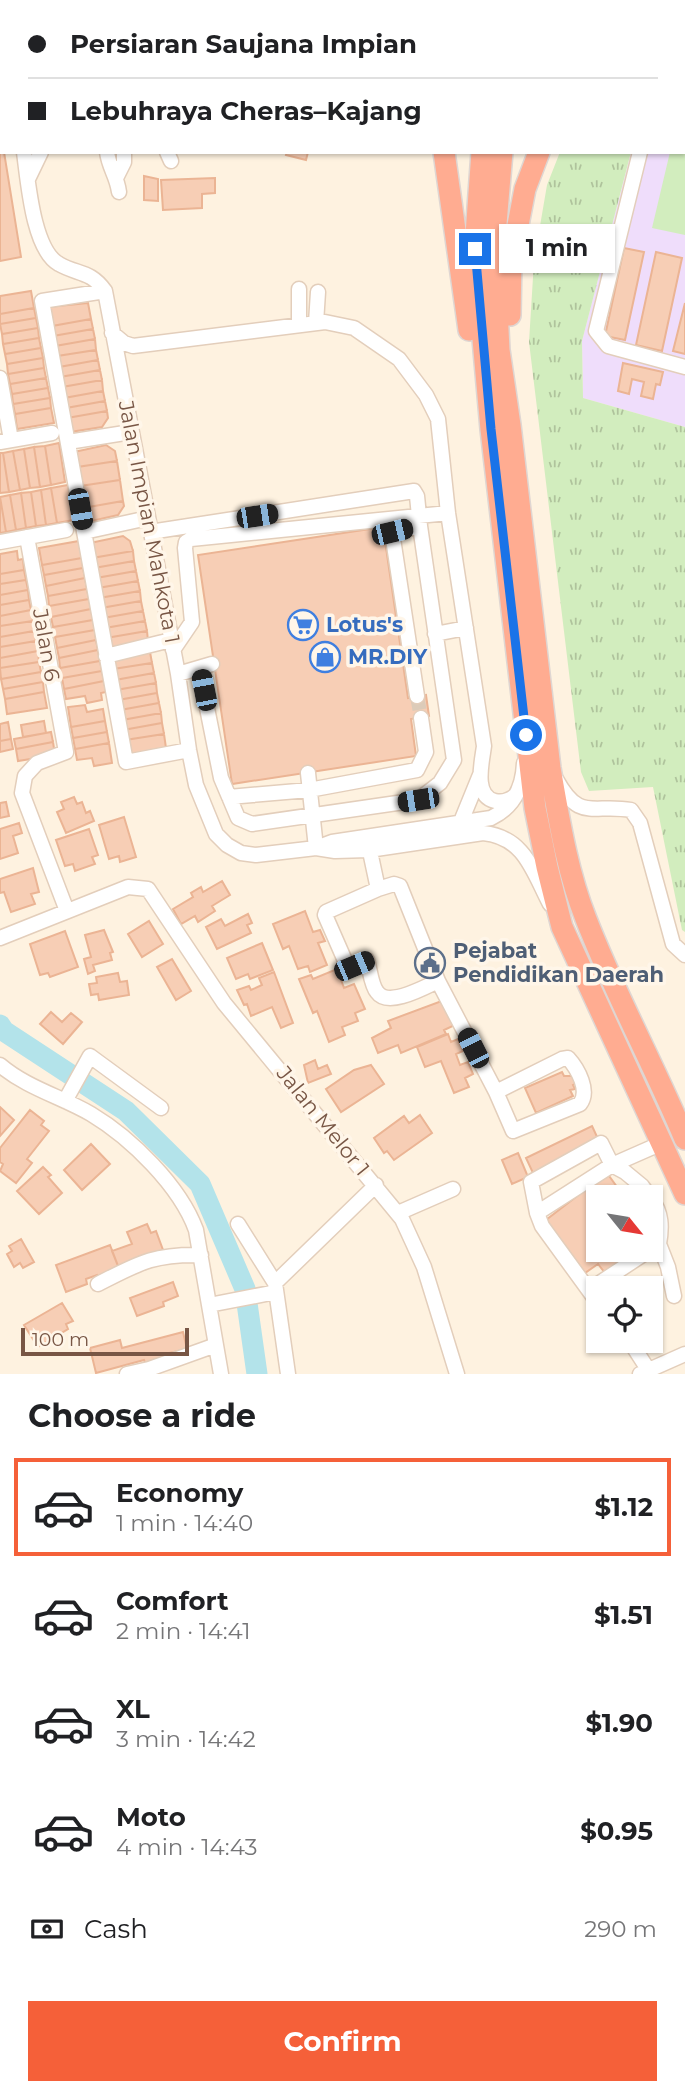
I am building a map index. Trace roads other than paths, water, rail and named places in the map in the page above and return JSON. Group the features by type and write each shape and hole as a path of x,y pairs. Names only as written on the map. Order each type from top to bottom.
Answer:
{"highway":[{"path":"444,154 474,368 501,427"},
{"path":"482,154 475,249 550,768 572,877 585,918 678,1110 685,1139"},
{"path":"501,427 494,248 502,154"},
{"path":"501,427 511,261 525,189 538,154"},
{"path":"510,505 526,735 535,808 562,927 685,1194"}],"street":[{"path":"24,154 40,242 50,259 63,267 86,273 98,281 105,291 42,300 126,762 189,750"},
{"path":"27,180 40,154"},
{"path":"107,154 109,164 117,176 119,192"},
{"path":"117,176 124,162 124,154"},
{"path":"640,154 596,331 608,346 685,367"},
{"path":"299,289 299,325"},
{"name":"Jalan Impian Mahkota 1","path":"105,291 178,674 196,785 216,834 227,845 241,853 256,855 316,848 332,842 368,843 460,830"},
{"path":"316,323 318,292"},
{"path":"112,333 124,343 133,346 325,322 355,328 377,342 398,359 426,395 438,419 449,513 484,746 480,774 460,830"},
{"path":"117,360 133,346"},
{"path":"0,378 6,441 52,433"},
{"path":"68,442 131,432"},
{"path":"84,531 414,491 417,496 454,760 440,783 418,800 253,824 238,818 221,778 205,666 178,674"},
{"path":"417,696 392,532 449,513"},
{"path":"106,656 172,645 191,622 185,548 186,542 191,539 419,521"},
{"path":"0,542 66,530"},
{"name":"Jalan 6","path":"27,537 66,752 37,763 25,776 22,793 67,911"},
{"path":"435,634 466,628"},
{"path":"229,797 309,790 417,770 426,752 421,718"},
{"path":"460,830 501,814 516,795 523,774 526,735"},
{"path":"335,768 337,785"},
{"path":"550,768 564,794 578,805 594,811 618,808 631,810 640,823 673,944 685,955"},
{"path":"308,773 316,848"},
{"path":"480,774 487,798 502,802 516,795"},
{"path":"460,830 498,834 518,846 562,927"},
{"path":"368,843 378,889"},
{"path":"438,981 391,999 376,992 367,960 354,966 346,963 326,912 378,889 394,884 400,886 438,981 496,1092 513,1131 580,1104 585,1097 585,1091 568,1058 496,1092"},
{"name":"Jalan Melor 1","path":"67,911 128,887 148,890 224,1003 398,1213 424,1267 457,1374"},
{"path":"0,938 67,911"},
{"path":"65,1101 90,1056 161,1108"},
{"path":"0,1066 112,1128 136,1147 160,1174 192,1219 201,1255 221,1374"},
{"path":"586,1286 542,1226 531,1182 601,1143 612,1165 641,1185"},
{"path":"537,1213 612,1165 662,1143"},
{"path":"209,1305 273,1289 376,1185"},
{"path":"398,1213 453,1189"},
{"path":"238,1224 273,1289 288,1374"},
{"path":"663,1254 674,1296"},
{"path":"98,1284 132,1265 161,1256 201,1255"},
{"path":"610,1276 632,1262"},
{"path":"127,1374 216,1345"},
{"path":"636,1353 647,1373 685,1354"}],"waterway":[{"path":"0,1025 4,1031 126,1111 200,1184 245,1289 257,1374"}],"tunnel":[{"path":"417,696 421,718"}],"place":[{"name":"Lotus's","path":"303,625"},
{"name":"MR.DIY","path":"325,657"},
{"name":"Pejabat Pendidikan Daerah","path":"430,963"}]}
